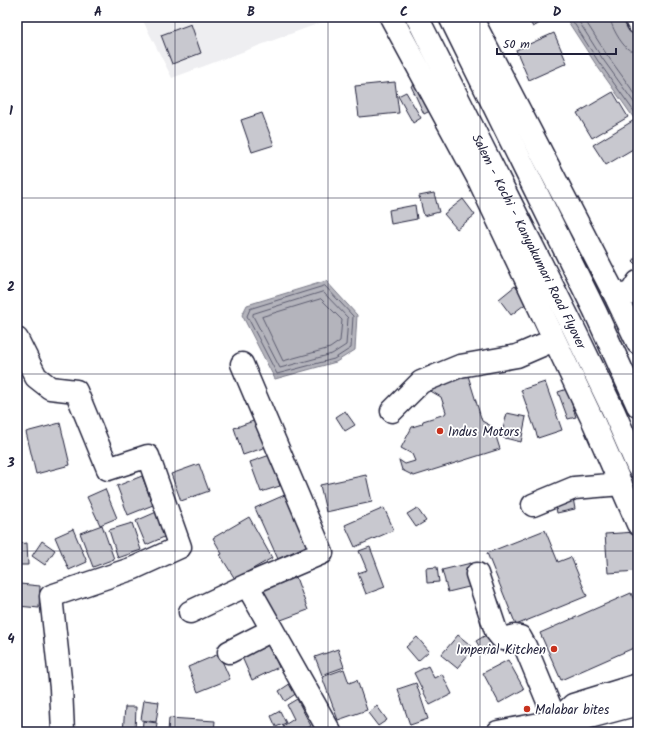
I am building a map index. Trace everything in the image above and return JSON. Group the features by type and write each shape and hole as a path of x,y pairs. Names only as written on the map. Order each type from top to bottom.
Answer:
{"main road":[{"path":"391,17 478,178 621,484 638,524"},
{"name":"Salem - Kochi - Kanyakumari Road Flyover","path":"417,17 573,327 613,410 638,468"},
{"name":"Salem - Kochi - Kanyakumari Road Flyover","path":"450,17 595,311 638,406"},
{"path":"471,17 616,297 638,343"},
{"path":"635,17 638,23"},
{"path":"616,297 631,293 638,282"},
{"path":"17,339 36,377 50,388 76,391 108,469 148,456 180,547 134,568 51,596 61,688 63,732"},
{"path":"392,411 421,382 460,366 517,356 554,340"},
{"path":"190,612 322,553 242,364"},
{"path":"533,505 574,488 621,484"},
{"path":"477,574 496,631 503,639 515,636 520,638 525,646 556,721"},
{"path":"247,586 330,732"},
{"path":"228,652 272,630"},
{"path":"556,721 573,705 638,685"},
{"path":"498,732 556,721 578,720 638,704"}],"shaded area":[{"path":"141,17 336,17 172,78"}],"water":[{"path":"565,17 624,17 638,39 638,124 595,63"},
{"path":"326,281 357,315 355,350 336,362 275,379 242,315 247,305"}],"building":[{"path":"527,17 550,17 533,27"},
{"path":"191,24 201,53 172,64 161,35"},
{"path":"554,33 567,63 529,80 516,50"},
{"path":"424,80 436,108 424,114 411,86"},
{"path":"395,82 399,113 359,117 355,86"},
{"path":"406,92 421,118 413,123 398,96"},
{"path":"613,92 628,117 592,138 577,113"},
{"path":"262,113 274,145 252,152 241,120"},
{"path":"636,119 638,122 638,146 606,165 593,145"},
{"path":"434,193 439,212 424,216 419,196"},
{"path":"463,199 475,215 457,229 444,214"},
{"path":"415,205 417,219 391,224 389,210"},
{"path":"638,255 638,266 633,261"},
{"path":"515,286 528,302 511,315 499,299"},
{"path":"466,369 482,421 493,427 500,449 414,476 402,470 399,460 405,464 415,461 412,454 401,448 412,427 422,424 423,421 445,414 446,412 441,397 427,389"},
{"path":"545,382 562,430 538,438 521,390"},
{"path":"567,389 576,417 568,419 558,392"},
{"path":"345,411 355,425 345,431 336,417"},
{"path":"507,413 526,417 521,442 501,437"},
{"path":"256,420 266,447 243,455 234,428"},
{"path":"60,423 70,465 36,474 26,432"},
{"path":"270,455 280,486 261,492 250,462"},
{"path":"199,464 209,491 181,501 171,474"},
{"path":"366,475 372,502 326,512 320,485"},
{"path":"142,476 153,505 128,515 117,486"},
{"path":"105,489 117,518 100,525 87,497"},
{"path":"287,494 310,544 278,559 255,508"},
{"path":"573,498 575,509 557,513 555,502"},
{"path":"384,508 394,530 355,547 345,525"},
{"path":"417,508 426,521 416,527 407,514"},
{"path":"161,510 171,534 146,545 136,521"},
{"path":"249,517 272,558 235,579 220,555 222,554 213,538"},
{"path":"132,523 141,550 118,558 109,530"},
{"path":"102,525 114,559 93,567 80,533"},
{"path":"73,529 87,562 69,570 55,537"},
{"path":"545,530 558,562 571,557 587,596 516,625 487,553"},
{"path":"636,532 638,571 608,573 605,534"},
{"path":"42,541 55,550 45,565 32,556"},
{"path":"27,543 28,565 17,565 17,544"},
{"path":"370,547 385,587 366,594 358,573 367,570 359,551"},
{"path":"471,563 477,585 448,592 442,570"},
{"path":"437,567 439,582 427,583 426,568"},
{"path":"294,572 308,610 273,623 258,585"},
{"path":"20,584 40,586 39,608 18,606"},
{"path":"631,593 638,610 638,646 561,680 540,633"},
{"path":"458,635 474,648 457,668 441,655"},
{"path":"486,635 495,648 484,654 476,641"},
{"path":"417,637 429,651 418,661 406,647"},
{"path":"267,642 279,667 252,680 241,655"},
{"path":"338,649 344,667 322,675 315,657"},
{"path":"219,654 230,679 198,692 188,667"},
{"path":"508,660 524,689 499,703 483,673"},
{"path":"428,666 434,678 442,674 452,694 430,705 414,673"},
{"path":"344,669 349,683 357,680 367,710 338,720 322,677"},
{"path":"291,683 297,693 285,701 279,691"},
{"path":"416,683 428,719 410,725 398,689"},
{"path":"297,699 311,726 300,732 286,732 283,726 294,719 287,705"},
{"path":"144,700 159,702 156,722 141,720"},
{"path":"377,706 387,720 378,726 368,713"},
{"path":"125,707 136,707 135,732 123,732"},
{"path":"280,711 286,723 276,727 271,716"},
{"path":"169,718 215,721 214,732 168,732"},
{"path":"143,721 157,723 156,732 142,732"},
{"path":"104,728 114,732 102,732"}],"place":[{"name":"Indus Motors","path":"440,431"},
{"name":"Imperial Kitchen","path":"554,649"},
{"name":"Malabar bites","path":"527,709"}]}
